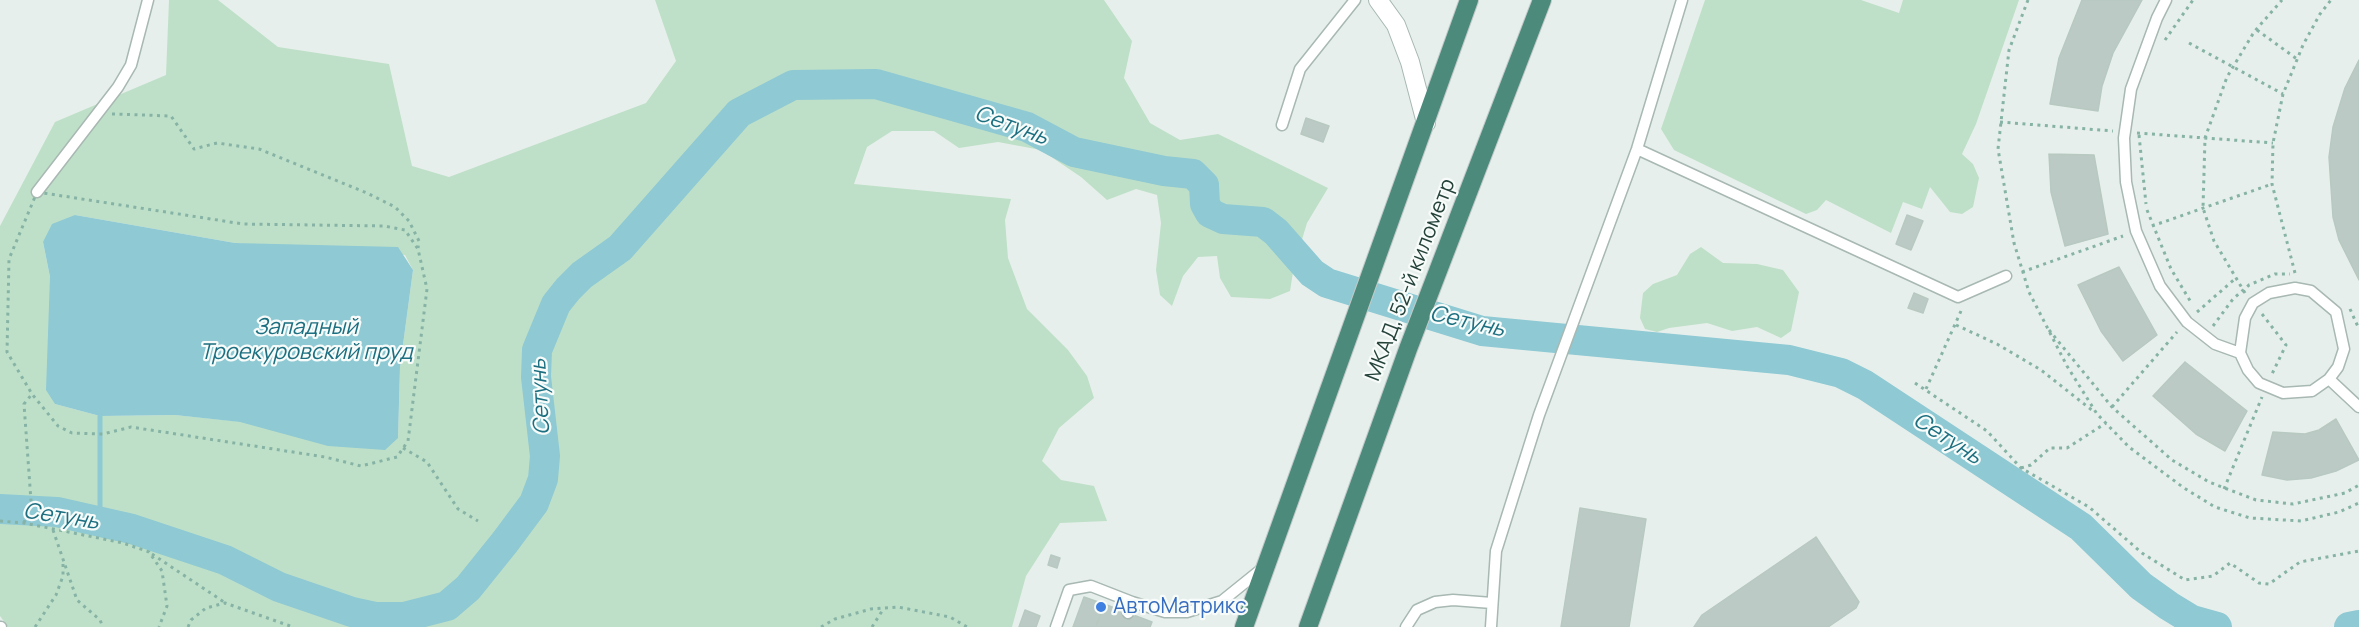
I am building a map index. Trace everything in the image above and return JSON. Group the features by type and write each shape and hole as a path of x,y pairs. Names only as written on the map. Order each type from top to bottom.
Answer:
{"highway":[{"name":"МКАД, 52-й километр","path":"1244,627 1469,0"},
{"name":"МКАД, 52-й километр","path":"1308,627 1408,349 1542,0"}],"street":[{"path":"1378,0 1396,25 1410,62 1426,123"}],"lane":[{"path":"37,192 99,112 131,65 148,0"},
{"path":"1282,125 1300,69 1355,0"},
{"path":"1491,627 1496,551 1539,415 1608,222 1637,149 1682,0"},
{"path":"2166,0 2131,88 2124,138 2126,182 2136,231 2160,286 2187,322 2215,344 2240,353"},
{"path":"1637,149 1958,297 2006,276"},
{"path":"2295,288 2311,291 2336,312 2344,349 2338,367 2328,379 2312,391 2300,393 2283,393 2259,382 2248,370 2240,353 2245,318 2253,303 2269,293 2295,288"},
{"path":"2328,379 2359,406"},
{"path":"1056,627 1070,590 1091,586 1130,607 1165,612 1187,612 1222,601 1270,559"},
{"path":"1406,627 1417,610 1435,602 1453,600 1492,603"}],"path":[{"path":"2028,0 2009,50 1998,148 2017,253 2029,292 2046,327 2097,414"},
{"path":"2161,48 2193,0"},
{"path":"2224,489 2266,386 2286,345 2253,303 2214,241 2203,208 2202,170 2205,138 2233,68 2257,29 2282,0"},
{"path":"2295,273 2284,241 2272,184 2273,143 2283,94 2320,14 2331,0"},
{"path":"2257,29 2297,60"},
{"path":"2189,43 2283,94"},
{"path":"99,112 130,116 171,116 194,149 217,143 259,149 367,193 395,207 409,221 419,241 418,249 427,289 419,333 414,411 410,417 408,441 397,457 361,466 283,450 131,427 103,434 72,433 58,426 32,393 7,352 9,259 37,192 243,224 384,226 405,231 418,249"},
{"path":"2139,123 2146,206 2152,226 2171,268 2198,311"},
{"path":"2112,407 2157,353 2198,311 2236,278"},
{"path":"1926,389 1966,303"},
{"path":"1956,325 1996,344 2041,370 2097,414 2129,447 2184,488 2215,507 2250,518 2301,521 2339,512 2359,503"},
{"path":"2046,327 2112,407 2172,460 2224,489 2256,501 2293,504 2345,492 2359,485"},
{"path":"1916,383 1987,431 2021,468 2089,507 2142,553 2186,580 2213,576 2230,563 2259,584 2269,584 2300,562 2359,551"},
{"path":"24,523 31,501 24,404 32,393"},
{"path":"2021,468 2031,465 2050,447 2067,448 2106,423"},
{"path":"403,448 427,462 458,509 478,520"},
{"path":"0,521 24,523 123,543 149,552 225,603 293,627"},
{"path":"53,529 77,600 100,620 103,627"},
{"path":"149,552 162,571 164,582 167,606 159,627"},
{"path":"35,627 56,595 63,576 63,560"},
{"path":"188,627 191,620 206,608 225,603"},
{"path":"872,627 884,608"},
{"path":"822,627 835,620 871,609 884,608 922,610 950,617 967,627"}],"green space":[{"path":"169,0 218,0 278,47 389,64 412,166 449,177 646,103 676,61 655,0 1104,0 1132,41 1124,78 1150,123 1180,140 1218,134 1328,188 1307,223 1294,266 1290,291 1270,299 1231,297 1220,278 1217,256 1198,257 1183,276 1172,306 1160,295 1156,270 1161,223 1157,195 1136,189 1107,200 1081,177 1041,150 998,142 959,148 934,131 892,131 867,147 854,184 1011,199 1005,220 1008,258 1027,309 1068,350 1087,376 1094,398 1059,428 1042,461 1061,480 1094,486 1107,521 1060,523 1026,576 1012,627 8,627 0,616 0,226 55,122 166,75","holes":["75,215 235,243 405,255 413,270 400,367 398,438 175,415 100,416 55,404 50,277 43,242"]},
{"path":"1705,0 1861,0 1899,13 1903,0 2019,0 1976,124 1962,154 1973,164 1979,178 1973,207 1962,214 1950,212 1930,187 1922,209 1903,202 1891,233 1826,200 1817,210 1806,214 1674,150 1661,129"},
{"path":"1701,247 1723,263 1757,264 1783,270 1799,292 1791,331 1781,338 1757,327 1732,331 1707,323 1669,328 1657,332 1645,329 1640,318 1643,293 1653,284 1677,275 1690,254"}],"water":[{"name":"Западный Троекуровский пруд","path":"75,215 235,243 398,247 413,270 400,367 398,438 385,450 328,446 240,422 175,415 100,416 55,404 46,390 50,277 43,242 52,224"}],"building":[{"path":"2082,0 2142,0 2113,53 2102,86 2098,111 2050,104 2059,58"},
{"path":"2359,60 2359,280 2339,240 2333,217 2329,157 2333,127 2345,88"},
{"path":"1306,118 1329,126 1323,142 1301,134"},
{"path":"2049,154 2094,155 2108,234 2065,246 2051,192"},
{"path":"1907,215 1923,221 1911,250 1896,244"},
{"path":"2119,267 2157,335 2123,361 2101,331 2078,285"},
{"path":"1914,293 1928,299 1923,313 1908,308"},
{"path":"2185,362 2247,411 2225,451 2196,434 2153,396"},
{"path":"2336,419 2359,460 2336,471 2311,478 2287,480 2262,475 2273,432 2305,434 2319,430"},
{"path":"1580,508 1646,519 1629,627 1561,627"},
{"path":"1816,537 1859,602 1856,608 1828,627 1694,627 1702,615"},
{"path":"1051,555 1060,558 1057,568 1048,565"},
{"path":"1084,597 1104,604 1096,627 1073,627"},
{"path":"1104,604 1152,622 1150,627 1096,627"},
{"path":"1025,610 1040,616 1036,627 1019,627"}],"waterway":[{"name":"Сетунь","path":"0,509 57,512 132,529 225,560 279,587 352,612 375,617 404,617 447,606 468,588 534,503 543,479 545,456 536,377 537,350 556,304 568,289 582,275 620,248 739,113 793,85 876,84 1027,127 1074,152 1164,171 1193,174 1204,185 1205,204 1210,213 1223,219 1263,222 1276,232 1312,273 1327,283 1482,331 1789,360 1841,373 1865,385 2081,527 2141,586 2169,606 2192,620 2217,627"},
{"path":"100,416 100,522"},
{"name":"Сетунь","path":"2349,627 2359,625"}],"place":[{"name":"АвтоМатрикс","path":"1101,607"}]}
